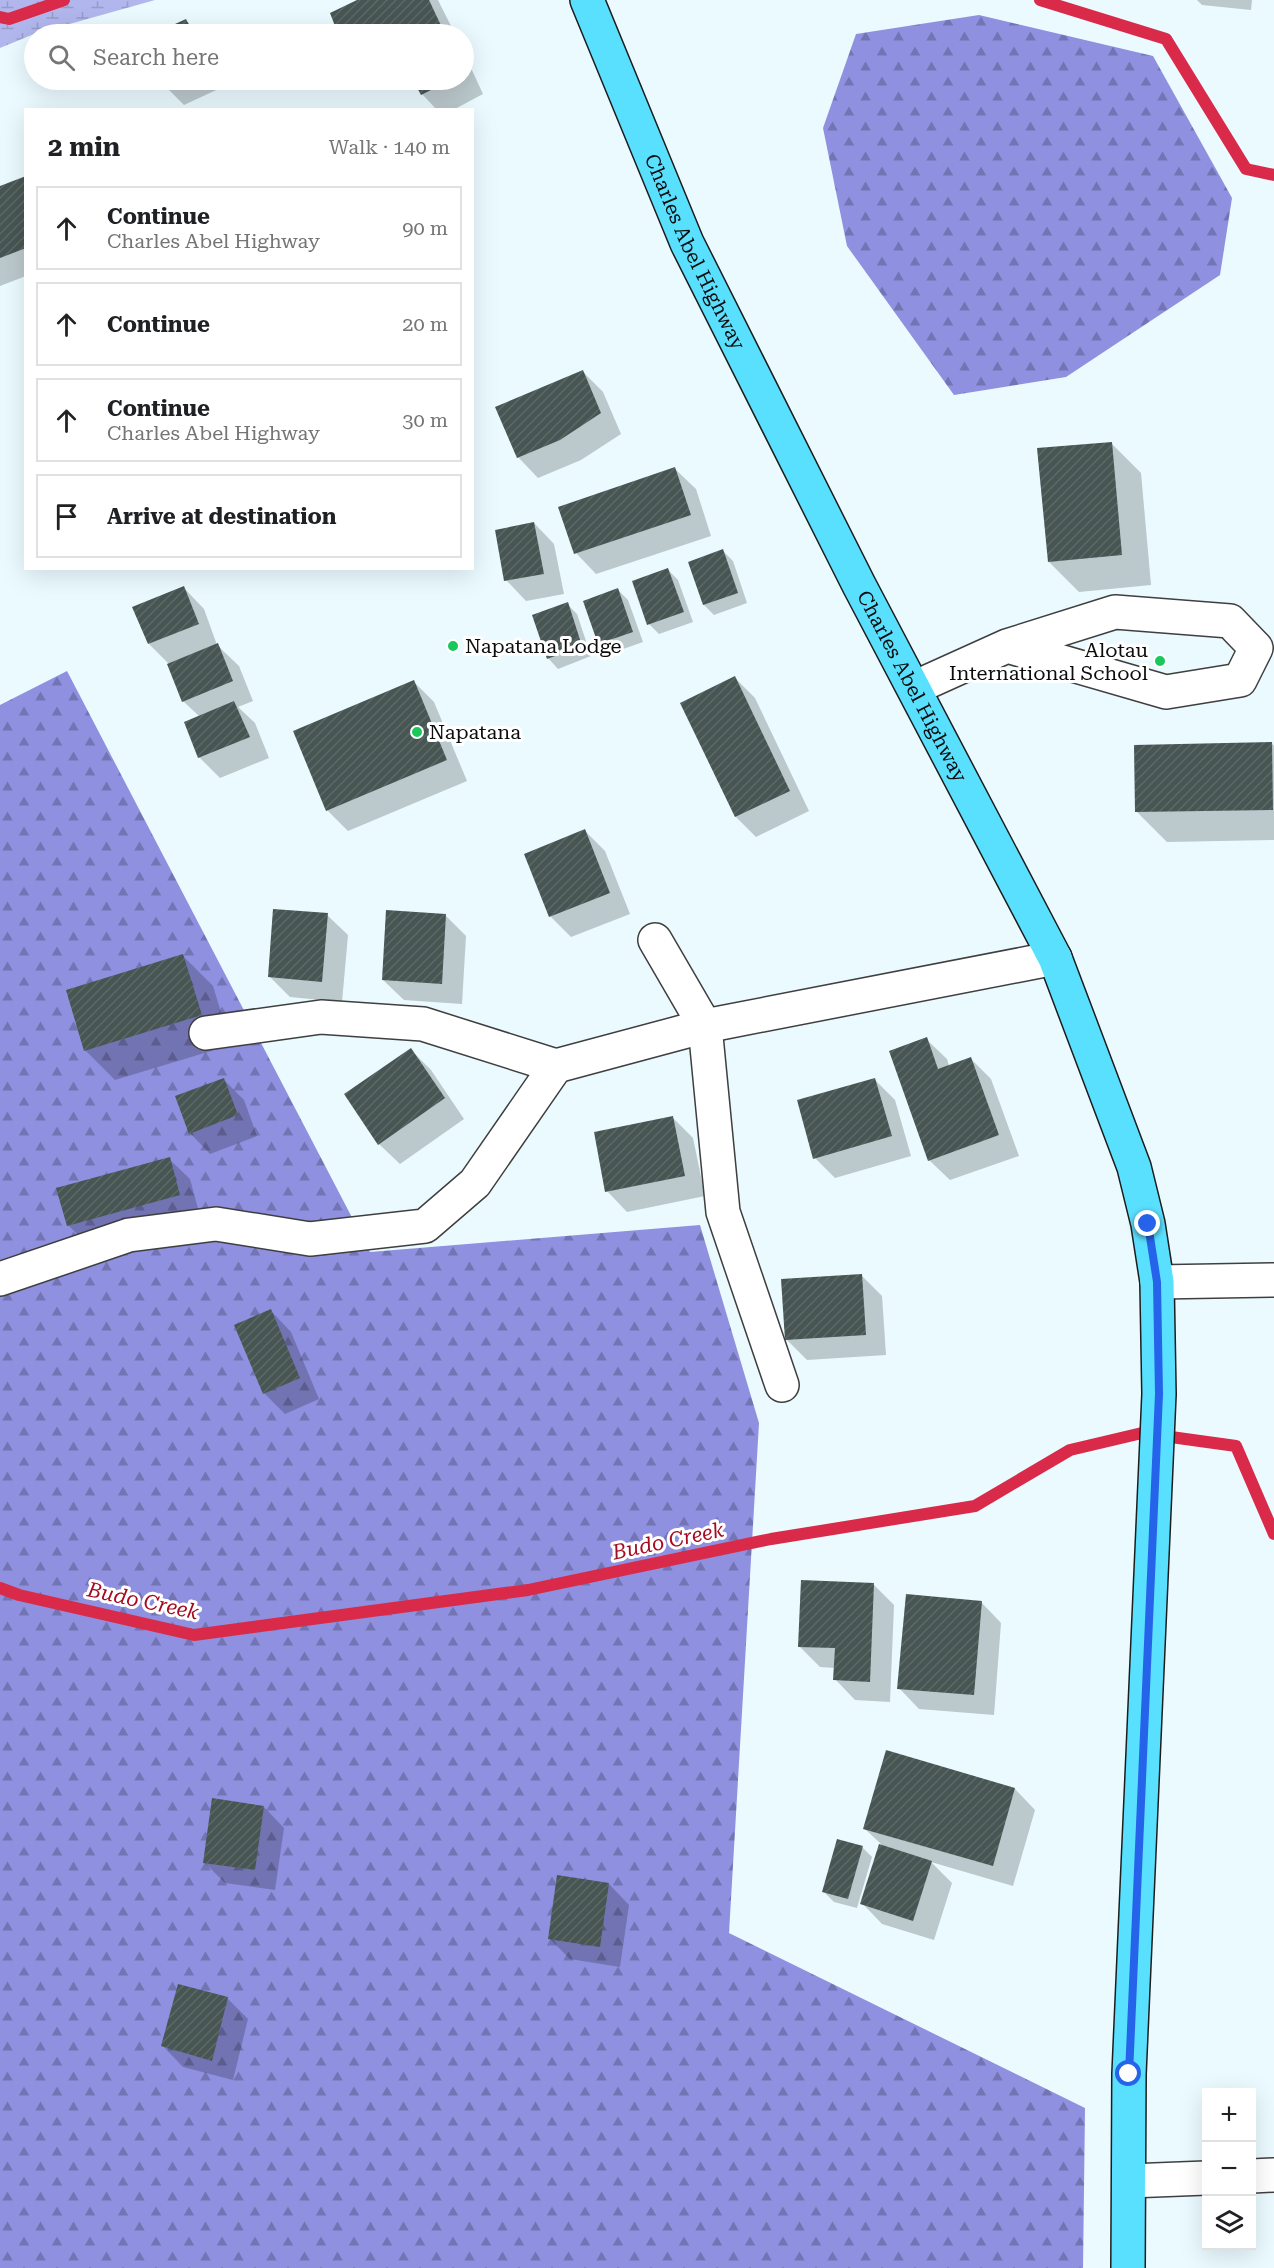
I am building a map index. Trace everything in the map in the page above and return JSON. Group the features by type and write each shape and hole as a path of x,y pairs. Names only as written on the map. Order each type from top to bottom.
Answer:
{"main road":[{"name":"Charles Abel Highway","path":"587,0 687,243 859,585 1055,958 1134,1167 1148,1224 1157,1282 1159,1394 1129,2074 1129,2181"},
{"path":"1128,2268 1129,2181"}],"street":[{"path":"914,688 1007,646 1115,612 1230,621 1256,648 1240,680 1166,692 1007,646"},
{"path":"656,940 705,1026 723,1212 782,1385"},
{"path":"206,1033 321,1017 423,1024 556,1066 705,1026 1055,958"},
{"path":"0,1279 129,1235 216,1224 310,1239 425,1226 475,1183 556,1066"},
{"path":"1157,1282 1274,1280"},
{"path":"1256,2176 1274,2175"},
{"path":"1129,2181 1202,2178"}],"green space":[{"path":"0,0 155,0 70,24 24,24 24,38 0,48"},
{"path":"979,15 1153,56 1232,198 1220,275 1066,377 954,395 847,246 823,128 856,34"},
{"path":"67,671 370,1252 700,1225 759,1423 729,1933 1085,2108 1083,2268 0,2268 0,705"}],"building":[{"path":"357,0 429,0 440,24 334,24 330,13"},
{"path":"186,19 189,24 175,24"},
{"path":"418,90 431,90 421,95"},
{"path":"24,177 24,249 0,258 0,186"},
{"path":"583,370 601,413 560,440 517,458 495,407"},
{"path":"1112,442 1122,555 1048,562 1037,448"},
{"path":"675,467 691,515 574,554 558,507"},
{"path":"534,522 544,574 504,581 495,530"},
{"path":"723,549 738,593 703,605 688,562"},
{"path":"668,568 684,612 647,625 632,581"},
{"path":"184,586 199,624 148,644 132,607"},
{"path":"618,588 633,632 598,644 583,601"},
{"path":"568,602 582,646 547,659 532,615"},
{"path":"218,643 233,681 182,702 167,664"},
{"path":"735,676 790,791 735,817 680,703"},
{"path":"414,680 447,760 326,811 293,731"},
{"path":"234,701 250,737 198,758 184,722"},
{"path":"1272,742 1273,810 1135,812 1134,745"},
{"path":"585,829 610,893 549,917 524,854"},
{"path":"273,909 328,913 322,982 268,977"},
{"path":"386,910 446,914 442,984 382,980"},
{"path":"183,954 202,1015 84,1051 66,990"},
{"path":"927,1037 938,1069 971,1057 999,1135 928,1161 889,1051"},
{"path":"411,1048 445,1098 378,1145 344,1094"},
{"path":"224,1078 238,1115 189,1134 175,1096"},
{"path":"875,1078 892,1136 813,1159 797,1100"},
{"path":"673,1116 685,1176 605,1192 594,1132"},
{"path":"170,1157 180,1195 67,1226 56,1188"},
{"path":"862,1274 866,1335 785,1340 781,1279"},
{"path":"271,1309 300,1378 263,1394 234,1325"},
{"path":"801,1580 874,1583 870,1682 833,1680 835,1648 798,1647"},
{"path":"906,1594 982,1601 974,1695 897,1689"},
{"path":"886,1750 1015,1788 993,1866 863,1829"},
{"path":"212,1798 264,1806 255,1870 203,1863"},
{"path":"837,1839 863,1846 848,1899 822,1892"},
{"path":"879,1844 932,1861 913,1921 860,1904"},
{"path":"557,1875 609,1883 600,1947 548,1939"},
{"path":"178,1984 228,1997 212,2061 161,2046"}],"waterway":[{"path":"0,17 9,19 64,0"},
{"path":"1040,0 1166,39 1246,169 1274,175"},
{"name":"Budo Creek","path":"0,1588 19,1595 194,1635 528,1590 771,1539 975,1506 1070,1450 1142,1433 1236,1446 1274,1534"}],"place":[{"name":"Napatana Lodge","path":"453,646"},
{"name":"Alotau International School","path":"1160,661"},
{"name":"Napatana","path":"417,732"}],"route":[{"path":"1129,2074 1159,1394 1157,1282 1148,1224"}]}
